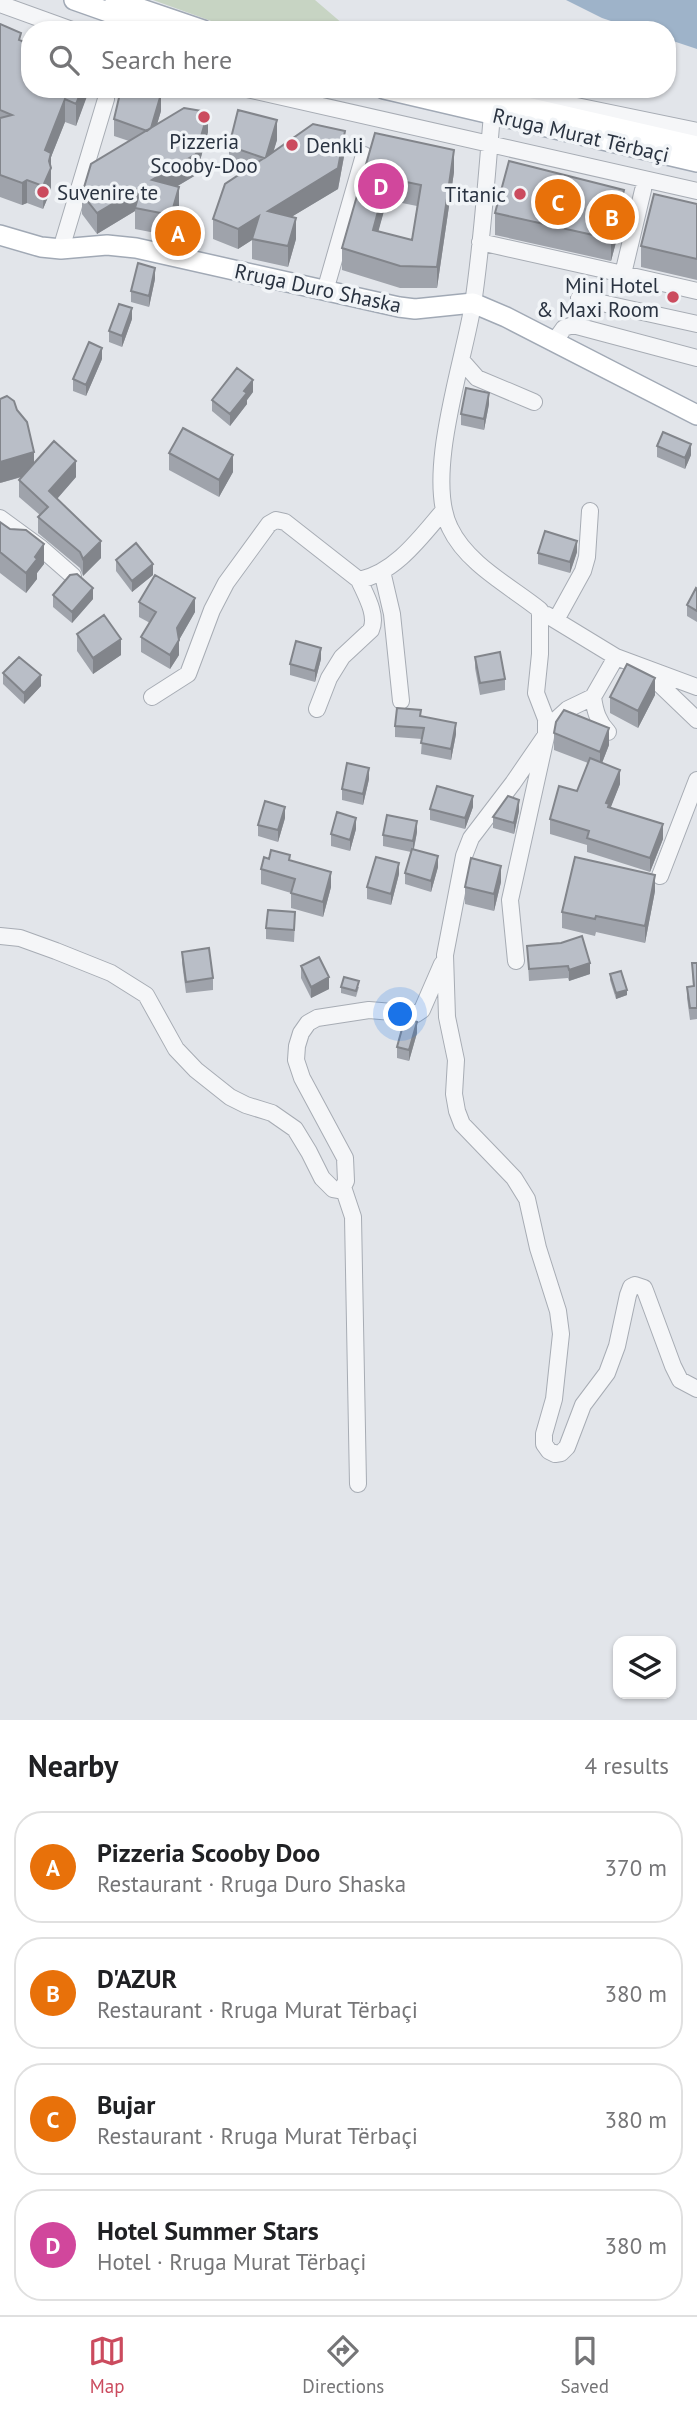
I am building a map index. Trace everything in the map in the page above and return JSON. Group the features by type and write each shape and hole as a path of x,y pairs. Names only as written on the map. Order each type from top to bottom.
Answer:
{"main road":[{"path":"74,0 134,21"},
{"path":"115,0 177,21"},
{"name":"Rruga Murat Tërbaçi","path":"466,98 493,101 697,146"},
{"name":"Rruga Murat Tërbaçi","path":"493,101 697,162"},
{"name":"Rruga Duro Shaska","path":"0,234 41,247 61,249 107,245 136,248 415,309 473,303 695,410"}],"street":[{"path":"0,4 47,21"},
{"path":"287,98 697,191"},
{"path":"61,249 106,99"},
{"path":"697,131 493,101 473,303 442,457 444,510 449,528 464,549 540,610 616,657 697,687"},
{"path":"325,291 364,155"},
{"path":"623,274 643,190"},
{"path":"480,242 697,291"},
{"path":"579,298 697,324"},
{"path":"554,342 564,328 573,325 697,358"},
{"path":"462,361 477,378 534,402"},
{"path":"359,580 383,571 410,549 444,510"},
{"path":"556,620 583,571 587,557 590,511"},
{"path":"0,518 73,576"},
{"path":"152,697 188,674 212,610 226,583 260,534 276,520 285,522 359,580 373,616 374,624 371,630 342,657 329,678 317,709"},
{"path":"383,571 392,614 401,701"},
{"path":"516,961 510,900 546,737 545,719 536,693 540,654 540,610"},
{"path":"358,1483 353,1217 344,1187 347,1171 345,1158 302,1078 296,1060 301,1033 308,1023 317,1018 369,1010 416,1014 422,1010 445,955 464,856 471,838 557,719 568,709 593,697 616,657"},
{"path":"644,669 697,720"},
{"path":"593,697 601,726 608,732"},
{"path":"660,876 696,786"},
{"path":"0,936 20,938 111,973 146,995 176,1049 196,1070 230,1097 272,1113 295,1129 327,1185 339,1190 344,1187"},
{"path":"445,955 447,1017 456,1060 454,1094 457,1111 463,1124 514,1178 527,1199 538,1248 558,1311 561,1334 559,1365 544,1444 555,1454 561,1453 567,1447 583,1405 607,1373 617,1346 631,1287 643,1288 680,1380 697,1389"}],"green space":[{"path":"153,0 315,0 340,21 211,21"}],"water":[{"path":"566,0 697,0 697,49 676,42 676,21 611,21"}],"building":[{"path":"0,24 21,33 21,98 78,98 76,104 65,99 45,150 51,153 51,168 43,186 27,180 22,183 0,175 0,118 12,115 0,110"},
{"path":"119,98 160,98 151,128 147,131 114,119"},
{"path":"184,108 208,112 196,154 152,180 179,187 171,215 135,208 141,187 97,213 82,194 91,164"},
{"path":"238,110 277,120 266,157 313,124 345,131 338,168 268,211 296,218 288,246 252,239 259,216 238,229 213,219 225,184 264,158 229,146"},
{"path":"375,133 454,150 437,267 400,266 342,248","holes":["387,178 421,185 412,240 373,230"]},
{"path":"509,161 624,190 611,239 495,213"},
{"path":"654,194 697,204 697,259 641,246"},
{"path":"138,263 155,268 149,296 131,291"},
{"path":"119,304 132,308 122,336 109,331"},
{"path":"89,342 102,348 86,385 73,379"},
{"path":"237,368 253,380 244,391 247,393 230,414 212,400"},
{"path":"466,388 489,393 484,419 461,414"},
{"path":"7,396 14,401 17,410 27,422 34,452 0,462 0,399"},
{"path":"183,428 233,455 219,480 169,453"},
{"path":"663,432 691,444 685,458 657,446"},
{"path":"54,441 76,461 49,491 101,541 83,559 80,552 38,517 48,507 19,480"},
{"path":"0,522 10,529 26,530 44,544 26,573 0,552"},
{"path":"545,531 577,541 570,562 538,553"},
{"path":"136,543 153,564 132,581 116,560"},
{"path":"77,574 93,588 72,612 53,595 70,575"},
{"path":"155,575 195,598 177,628 179,640 170,655 141,637 156,612 139,602"},
{"path":"697,589 697,611 687,605"},
{"path":"104,615 121,639 93,658 77,634"},
{"path":"296,641 321,648 315,671 290,664"},
{"path":"500,652 505,679 480,683 475,657"},
{"path":"19,657 41,675 24,693 3,673"},
{"path":"627,664 655,678 638,711 610,697"},
{"path":"397,708 421,710 420,716 456,723 451,749 421,743 424,728 395,726"},
{"path":"564,710 609,728 600,752 554,733 556,722"},
{"path":"590,758 620,770 606,803 609,804 608,807 663,824 650,858 587,838 589,831 550,819 559,786 577,791"},
{"path":"347,763 369,768 363,794 342,789"},
{"path":"437,786 473,796 465,818 430,809"},
{"path":"508,796 519,800 514,823 493,817"},
{"path":"265,801 285,807 278,830 258,825"},
{"path":"337,812 356,818 350,840 331,834"},
{"path":"387,815 417,821 413,841 383,835"},
{"path":"412,849 438,856 431,881 405,873"},
{"path":"271,850 290,855 289,860 331,872 323,902 291,893 295,879 261,869 264,857 269,859"},
{"path":"376,857 399,863 391,894 367,887"},
{"path":"575,857 655,875 645,926 562,912"},
{"path":"471,858 501,866 494,894 465,887"},
{"path":"268,910 295,912 294,930 266,928"},
{"path":"582,936 590,963 569,970 568,966 529,969 527,946 561,943"},
{"path":"209,948 213,978 186,982 182,952"},
{"path":"319,957 329,977 311,987 301,966"},
{"path":"692,963 697,963 697,1008 690,1008 687,987 694,986"},
{"path":"621,971 627,990 616,993 610,974"},
{"path":"344,977 359,981 356,991 341,987"},
{"path":"405,1018 417,1022 409,1050 397,1047"}],"place":[{"name":"Pizzeria Scooby-Doo","path":"204,117"},
{"name":"Denkli","path":"292,145"},
{"name":"Hotel Summer Stars","path":"381,186"},
{"name":"Suvenire te","path":"43,192"},
{"name":"Titanic","path":"520,194"},
{"name":"Bujar","path":"558,202"},
{"name":"D'AZUR","path":"612,217"},
{"name":"Pizzeria Scooby Doo","path":"178,233"},
{"name":"Mini Hotel & Maxi Room","path":"673,297"}]}
